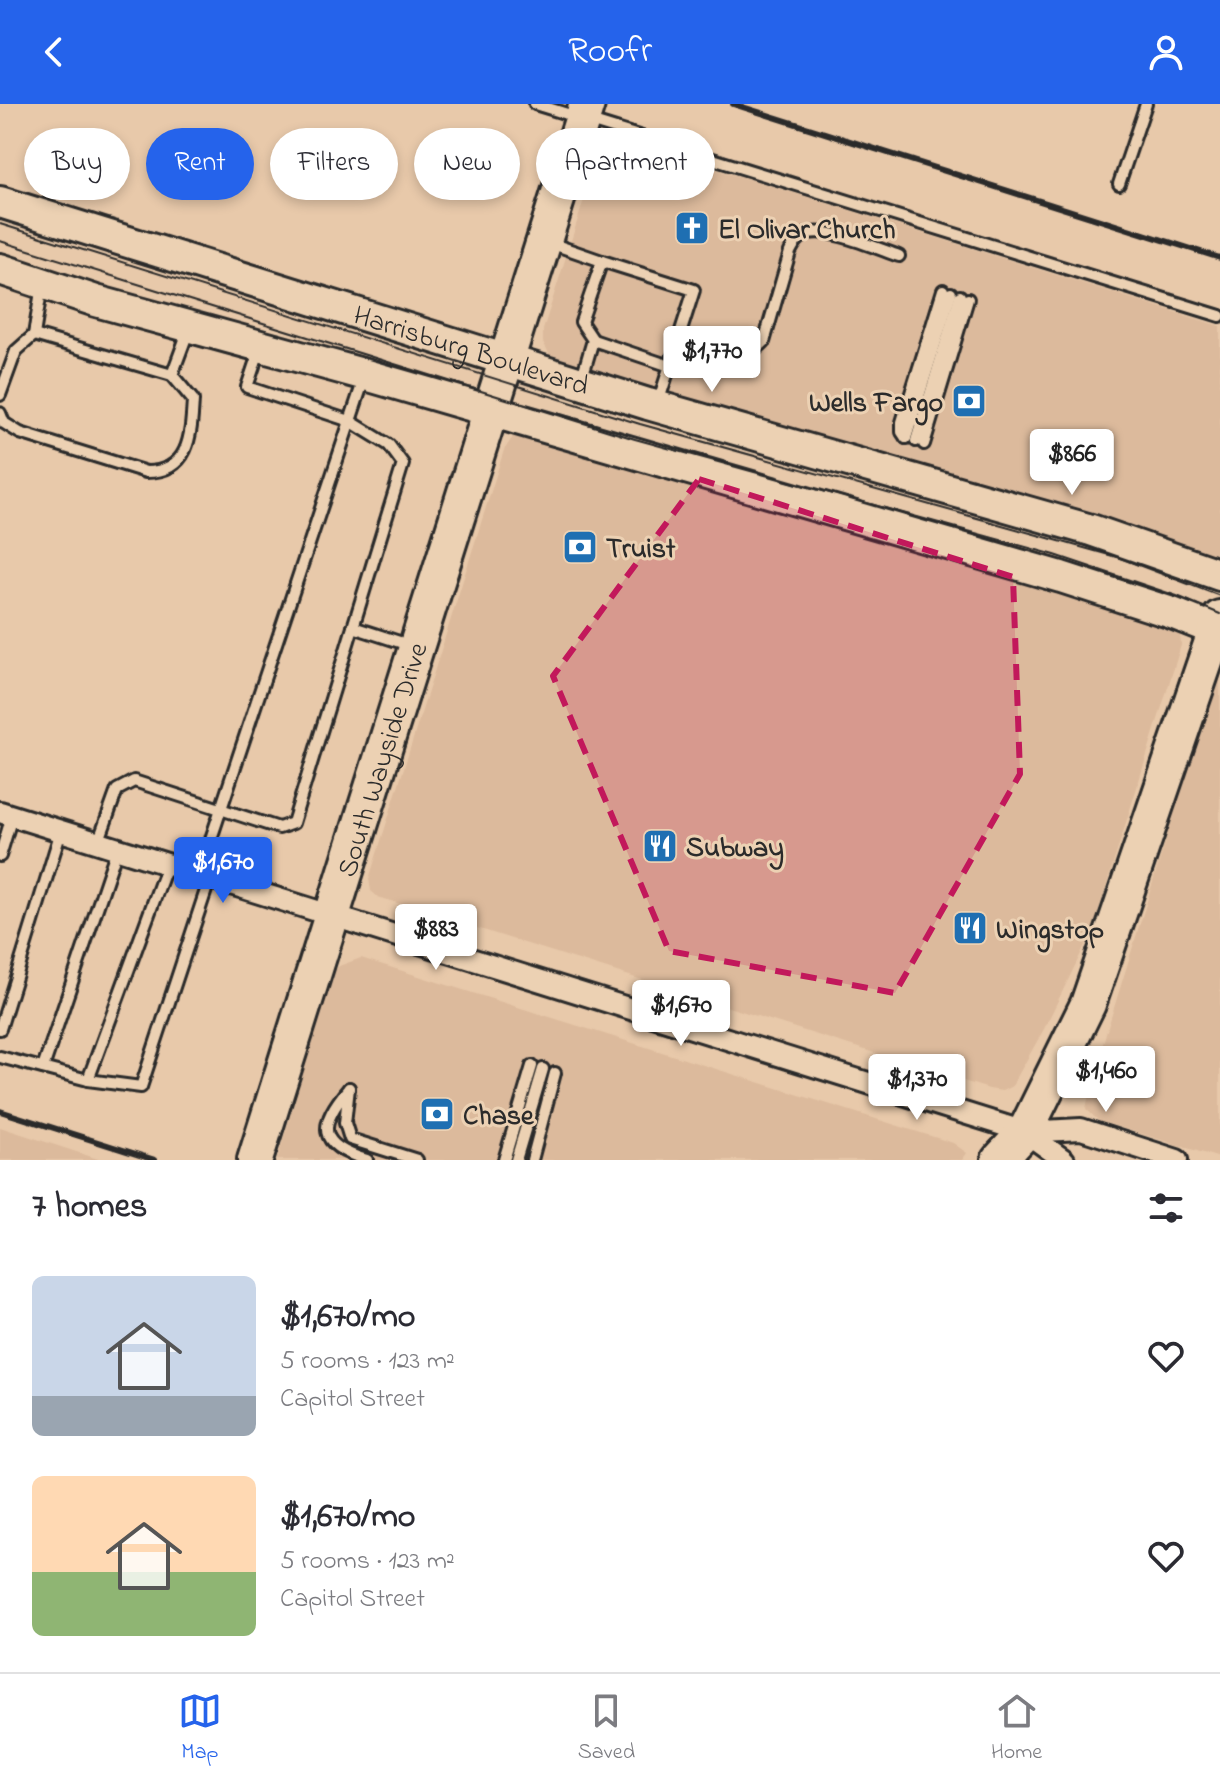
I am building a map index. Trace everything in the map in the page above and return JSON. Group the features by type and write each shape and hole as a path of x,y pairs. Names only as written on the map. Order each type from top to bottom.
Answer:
{"main road":[{"name":"South Wayside Drive","path":"255,1160 584,111"},
{"name":"Harrisburg Boulevard","path":"0,202 657,407 1091,530 1220,575"},
{"name":"Harrisburg Boulevard","path":"0,269 96,301 489,410 1061,577 1218,627"},
{"path":"999,1160 1025,1132 1088,1004 1218,627"}],"street":[{"path":"6,814 1025,1132 1064,1160"},
{"path":"1025,1132 1081,1129 1177,1160"}],"lane":[{"path":"535,104 584,111 1220,316"},
{"path":"1119,184 1146,104"},
{"path":"746,359 764,342 790,252 797,240 810,233 827,233 899,256"},
{"path":"543,240 694,290 657,407"},
{"path":"602,261 581,322 593,340 670,366"},
{"path":"0,395 16,351 34,335 42,283"},
{"path":"956,295 915,441 902,432 902,422 956,295"},
{"path":"172,375 190,326"},
{"path":"0,413 4,423 20,433 146,472 162,472 174,465 187,449 193,400 172,375 34,335"},
{"path":"580,383 593,340"},
{"path":"43,1068 108,846 117,790 134,781 279,828 293,823 403,464 389,445 350,421 247,387 260,345"},
{"path":"0,1057 88,1080 141,1087 221,809 366,375"},
{"path":"353,627 415,647"},
{"path":"0,856 6,814"},
{"path":"0,1029 61,831"},
{"path":"88,1080 167,865"},
{"path":"504,1160 537,1068 516,1160"},
{"path":"532,1160 555,1073"},
{"path":"367,1160 345,1153 329,1139 327,1121 330,1110 349,1088 345,1123 350,1139 417,1160"}],"highlighted area":[{"path":"699,479 1013,577 1020,774 895,993 669,951 553,676"}],"shaded area":[{"path":"715,169 1220,326 1220,552 1210,561 553,361 543,342 543,330 584,200 715,200"},
{"path":"535,429 1156,621 1180,635 1181,645 1093,929 1012,1086 1002,1091 989,1089 378,897 371,891 369,879 504,450 515,434"},
{"path":"1220,673 1220,1158 1099,1121 1086,1109 1092,1079"},
{"path":"361,958 953,1143 967,1153 962,1160 277,1160 333,973 339,966"},
{"path":"0,1127 101,1160 0,1160"}],"tram line":[{"path":"0,224 640,424 1120,558 1220,596"},
{"path":"0,241 635,439 1055,555 1177,596 1220,614"}],"railway":[{"path":"733,104 1220,258"},
{"path":"0,1111 155,1160"}],"place":[{"name":"El Olivar Church","path":"692,228"},
{"name":"Wells Fargo","path":"969,401"},
{"name":"Truist","path":"580,547"},
{"name":"Subway","path":"660,846"},
{"name":"Wingstop","path":"970,928"},
{"name":"Chase","path":"437,1114"}]}
